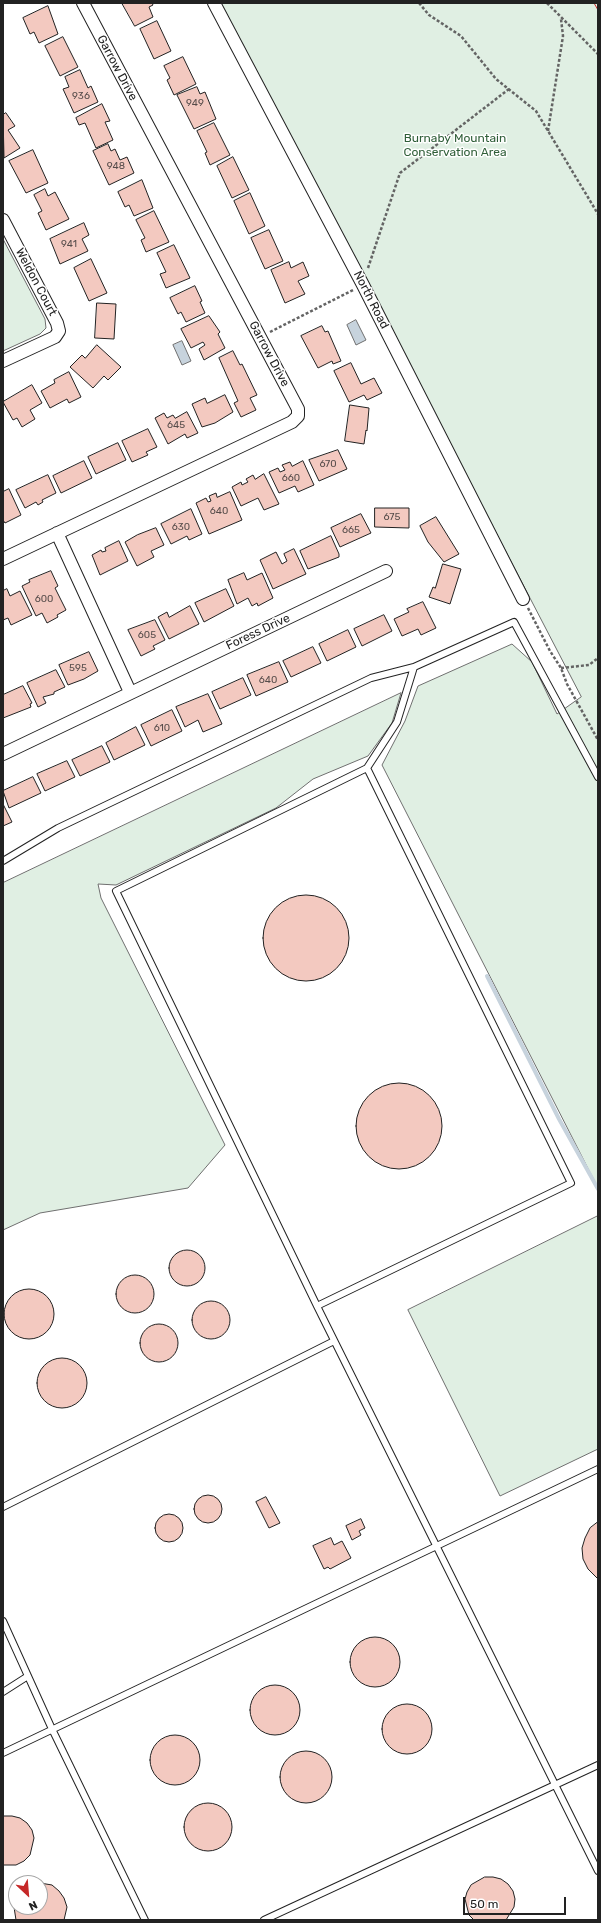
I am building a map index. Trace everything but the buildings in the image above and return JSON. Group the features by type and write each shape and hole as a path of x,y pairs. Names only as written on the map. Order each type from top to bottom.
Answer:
{"street":[{"name":"Garrow Drive","path":"3,559 292,422 298,416 298,409 83,3"},
{"name":"North Road","path":"214,3 363,284 523,599"},
{"name":"Weldon Court","path":"3,220 57,323 59,331 55,337 3,361"},
{"path":"57,533 130,692"},
{"name":"Foress Drive","path":"3,754 386,571"}],"lane":[{"path":"3,861 58,828 371,678 414,667 514,622 598,777"},
{"path":"414,667 397,722 367,768 116,891 334,1341 598,1870"},
{"path":"317,1306 572,1183 367,768"},
{"path":"3,1507 334,1341"},
{"path":"3,1753 598,1469"},
{"path":"3,1621 52,1729 145,1920"},
{"path":"3,1692 28,1676"},
{"path":"264,1920 598,1765"}],"path":[{"path":"419,3 429,15 461,36 496,79 536,111 598,214"},
{"path":"547,3 561,19 598,54"},
{"path":"548,131 563,36 561,19"},
{"path":"260,337 363,284 400,173 509,89"},
{"path":"523,599 550,651 562,668 567,684 598,740"},
{"path":"562,668 589,665 598,658"}],"green space":[{"name":"Burnaby Mountain Conservation Area","path":"221,3 598,3 598,1188 382,765 405,721 418,686 512,644 532,662 557,714 581,697"},
{"path":"3,239 45,319 46,328 40,334 3,351"},
{"path":"401,693 392,723 368,756 313,779 276,808 116,885 98,884 101,898 225,1145 188,1188 40,1213 3,1230 3,883"},
{"path":"598,1216 598,1449 500,1496 408,1310"}],"shaded area":[{"path":"356,320 366,340 356,345 347,325"},
{"path":"182,341 191,361 182,365 173,345"}],"waterway":[{"path":"487,976 559,1119 598,1189"}],"power":[{"path":"594,3 598,10"}]}
